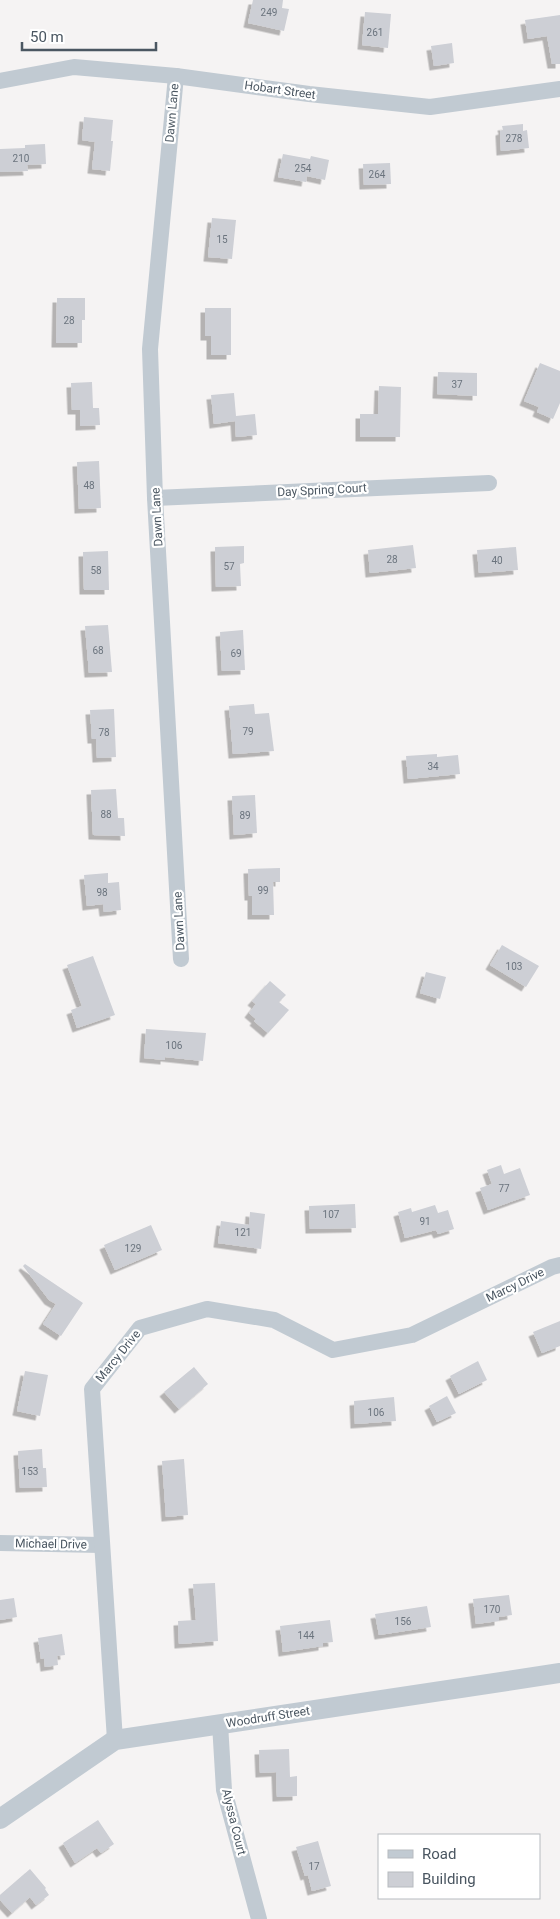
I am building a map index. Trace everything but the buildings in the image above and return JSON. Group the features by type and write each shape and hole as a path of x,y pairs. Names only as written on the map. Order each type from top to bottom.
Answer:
{"street":[{"name":"Hobart Street","path":"0,81 74,67 176,76 309,94 430,107 560,89"},
{"name":"Dawn Lane","path":"176,76 150,349 156,498 181,959"},
{"name":"Day Spring Court","path":"156,498 489,483"},
{"name":"Marcy Drive","path":"115,1740 92,1389 140,1328 207,1309 274,1320 333,1350 412,1336 552,1267 560,1265"},
{"name":"Michael Drive","path":"0,1543 101,1545"},
{"name":"Woodruff Street","path":"0,1819 115,1740 560,1673"},
{"name":"Alyssa Court","path":"220,1724 224,1790 259,1919"}]}
